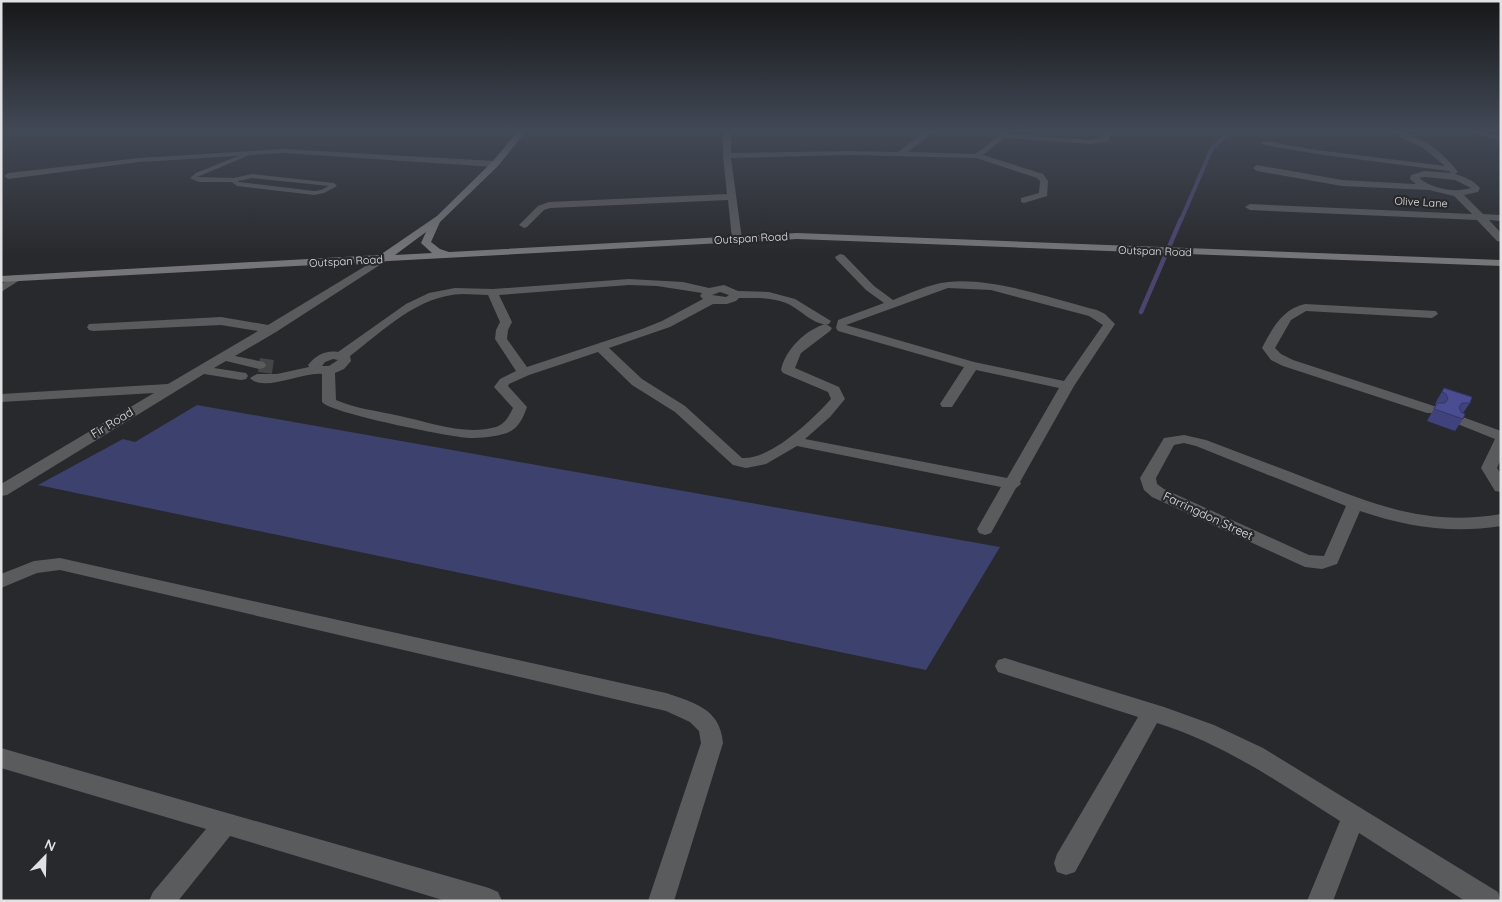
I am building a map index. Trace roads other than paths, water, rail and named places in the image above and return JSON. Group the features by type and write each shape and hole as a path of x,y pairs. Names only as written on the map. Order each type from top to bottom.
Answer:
{"street":[{"path":"8,176 40,172"},
{"path":"382,259 440,218 487,172"},
{"path":"729,172 737,239"},
{"path":"1024,200 1044,194 1044,181 1040,176 1028,172"},
{"path":"1280,172 1342,183 1434,188 1456,192 1471,192 1476,188 1468,182 1457,178 1433,174 1414,177 1418,182 1434,188"},
{"path":"1453,172 1457,178"},
{"path":"1456,192 1501,239"},
{"path":"524,225 541,208 549,205 732,197"},
{"name":"Olive Lane","path":"1250,206 1501,218"},
{"path":"440,218 428,235 426,242 436,251 451,255"},
{"name":"Outspan Road","path":"1,279 737,239 816,237 1501,263"},
{"path":"840,257 870,288 892,304"},
{"name":"Fir Road","path":"1,490 272,329 382,259"},
{"path":"1,289 16,278"},
{"path":"224,357 277,378 344,363 345,359 341,356 425,298 446,292 492,292 649,282 668,283 728,300 732,299 735,294 769,295 791,301 826,325"},
{"path":"842,325 892,304 948,285 979,285 1087,312 1101,317 1109,324 1067,386 1013,484 985,529"},
{"path":"492,292 506,322 501,338 524,372"},
{"path":"321,367 329,402 332,404 458,433 481,433 500,430 516,421 519,416 520,407 501,387 508,379 666,324 710,295"},
{"path":"1432,314 1305,307 1293,312 1276,333 1268,348 1276,357 1288,363 1432,410"},
{"path":"600,347 637,382 680,409 738,462 745,464 758,462 794,441 825,414 838,399 834,390 788,370 788,363 792,354 826,325 836,320 842,325 972,365 1067,386"},
{"path":"92,327 221,321 272,329"},
{"path":"947,404 972,365"},
{"path":"274,367 321,367"},
{"path":"202,370 241,376"},
{"path":"1,398 170,388"},
{"path":"1460,420 1501,436"},
{"name":"Farringdon Street","path":"1355,504 1331,560 1326,563 1318,563 1305,561 1158,493 1150,486 1148,478 1169,441 1184,439 1201,443 1355,504 1404,518 1463,526 1483,525 1501,520"},
{"path":"794,441 1013,484"},
{"path":"1501,441 1489,468 1501,487"},
{"path":"1,581 34,567 60,564 666,702 692,712 706,722 712,732 712,743 661,901"},
{"path":"1005,666 1152,712 1206,732 1255,755 1489,901"},
{"path":"1066,863 1152,712"},
{"path":"1,758 489,901"},
{"path":"1320,901 1354,817"},
{"path":"162,901 226,823"}],"lane":[{"path":"203,172 193,178 199,180 234,180 252,176 334,185 330,190 314,193 237,184 234,180"}],"waterway":[{"path":"1181,220 1202,172"},
{"path":"1141,312 1181,219"}],"tunnel":[{"path":"259,365 274,367"}]}
